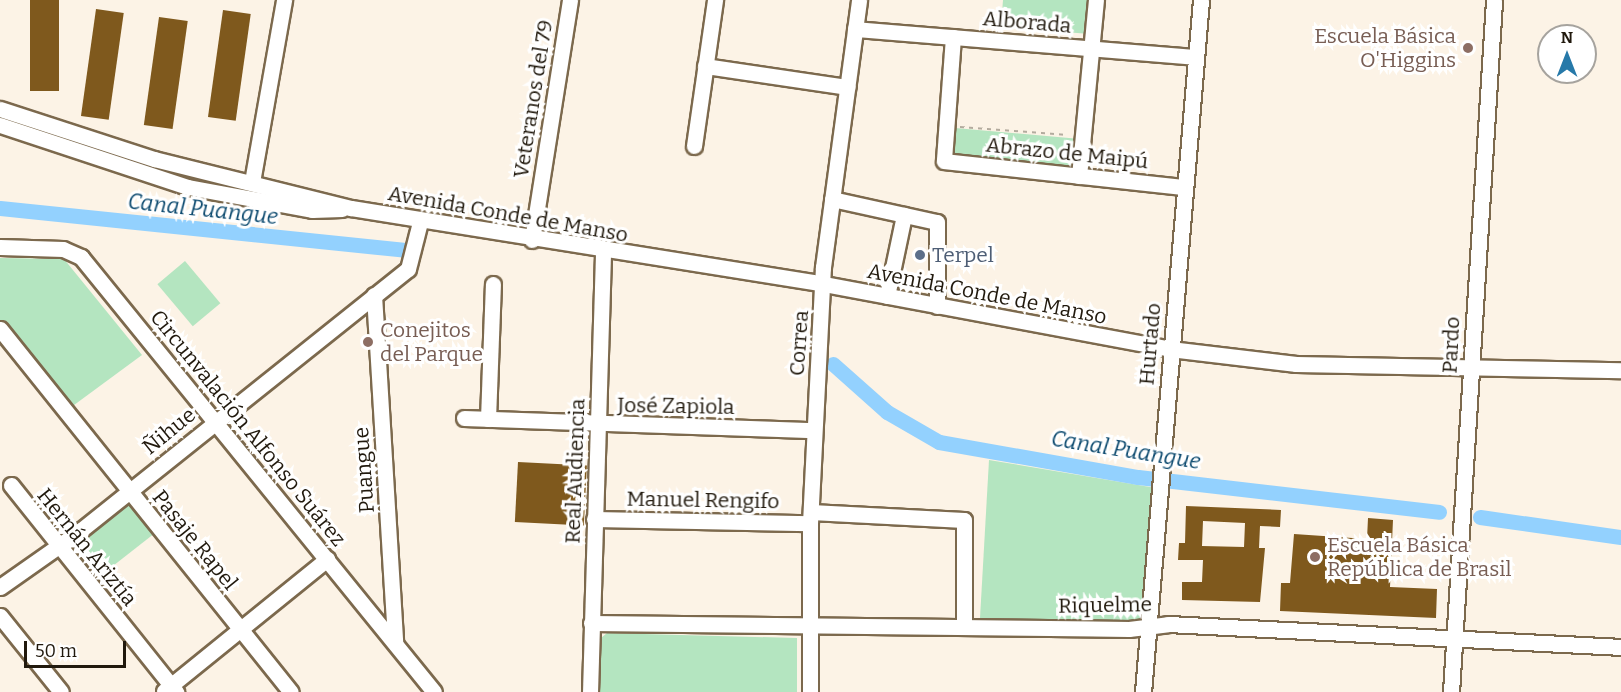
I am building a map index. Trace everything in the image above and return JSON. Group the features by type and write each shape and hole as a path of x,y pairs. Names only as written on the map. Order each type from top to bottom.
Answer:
{"street":[{"path":"252,183 284,0"},
{"name":"Veteranos del 79","path":"532,240 570,0"},
{"path":"694,146 715,0"},
{"name":"Correa","path":"810,692 810,518 824,284 832,199 859,0"},
{"path":"1079,176 1096,0"},
{"name":"Hurtado","path":"1143,692 1151,628 1165,454 1170,349 1201,0"},
{"name":"Pardo","path":"1451,692 1494,0"},
{"name":"Alborada","path":"855,29 1196,57"},
{"path":"947,126 953,37"},
{"path":"705,66 847,87"},
{"name":"Avenida Conde de Manso","path":"0,109 154,159 351,208 420,222 603,252 824,284 1170,349 1296,364 1470,371 1621,370"},
{"name":"Avenida Conde de Manso","path":"0,125 188,187 312,210 351,208"},
{"name":"Abrazo de Maipú","path":"947,126 944,161 1185,187"},
{"path":"832,199 939,225 937,306"},
{"path":"887,296 904,215"},
{"name":"Ñihue","path":"0,587 129,491 414,261 420,222"},
{"name":"Circunvalación Alfonso Suárez","path":"0,247 63,249 81,257 216,420 434,692"},
{"name":"Real Audiencia","path":"590,692 603,252"},
{"path":"488,419 493,284"},
{"name":"Puangue","path":"374,295 396,643"},
{"name":"Pasaje Rapel","path":"0,329 291,692"},
{"name":"José Zapiola","path":"464,418 597,425 814,430"},
{"name":"Hernán Ariztía","path":"11,485 170,690"},
{"name":"Manuel Rengifo","path":"594,519 964,520 964,625"},
{"path":"170,690 240,629 327,559"},
{"path":"0,616 61,692"},
{"name":"Riquelme","path":"591,623 1151,628 1168,624 1454,641 1621,647"}],"path":[{"name":"Abrazo de Maipú","path":"947,126 1083,136"}],"green space":[{"path":"1003,0 1092,0 1090,34 1001,27"},
{"path":"955,128 1075,138 1072,168 952,158"},
{"path":"0,258 64,259 142,355 70,408 0,321"},
{"path":"185,261 220,303 193,326 157,284"},
{"path":"989,460 1156,488 1146,615 1135,622 980,618"},
{"path":"132,499 157,531 105,572 80,540"},
{"path":"607,633 797,638 797,692 600,692 601,638"}],"building":[{"path":"30,0 59,0 59,91 30,91"},
{"path":"96,9 124,13 109,120 81,116"},
{"path":"223,10 251,14 236,121 208,117"},
{"path":"159,17 188,21 173,129 144,125"},
{"path":"518,462 587,466 584,526 515,522"},
{"path":"1186,506 1281,510 1280,527 1260,526 1259,548 1265,548 1260,602 1182,600 1182,582 1202,582 1203,560 1178,560 1179,543 1185,543","holes":["1203,521 1245,523 1244,547 1202,546"]},
{"path":"1368,518 1393,520 1390,587 1437,589 1436,618 1280,611 1281,583 1290,583 1294,534 1367,539"}],"waterway":[{"name":"Canal Puangue","path":"0,208 403,250"},
{"name":"Canal Puangue","path":"833,364 887,412 939,442 1138,477 1439,512"},
{"name":"Canal Puangue","path":"1480,517 1621,537"}],"place":[{"name":"Escuela Básica O'Higgins","path":"1468,48"},
{"name":"Terpel","path":"920,255"},
{"name":"Conejitos del Parque","path":"368,342"},
{"name":"Escuela Básica República de Brasil","path":"1315,557"}]}
